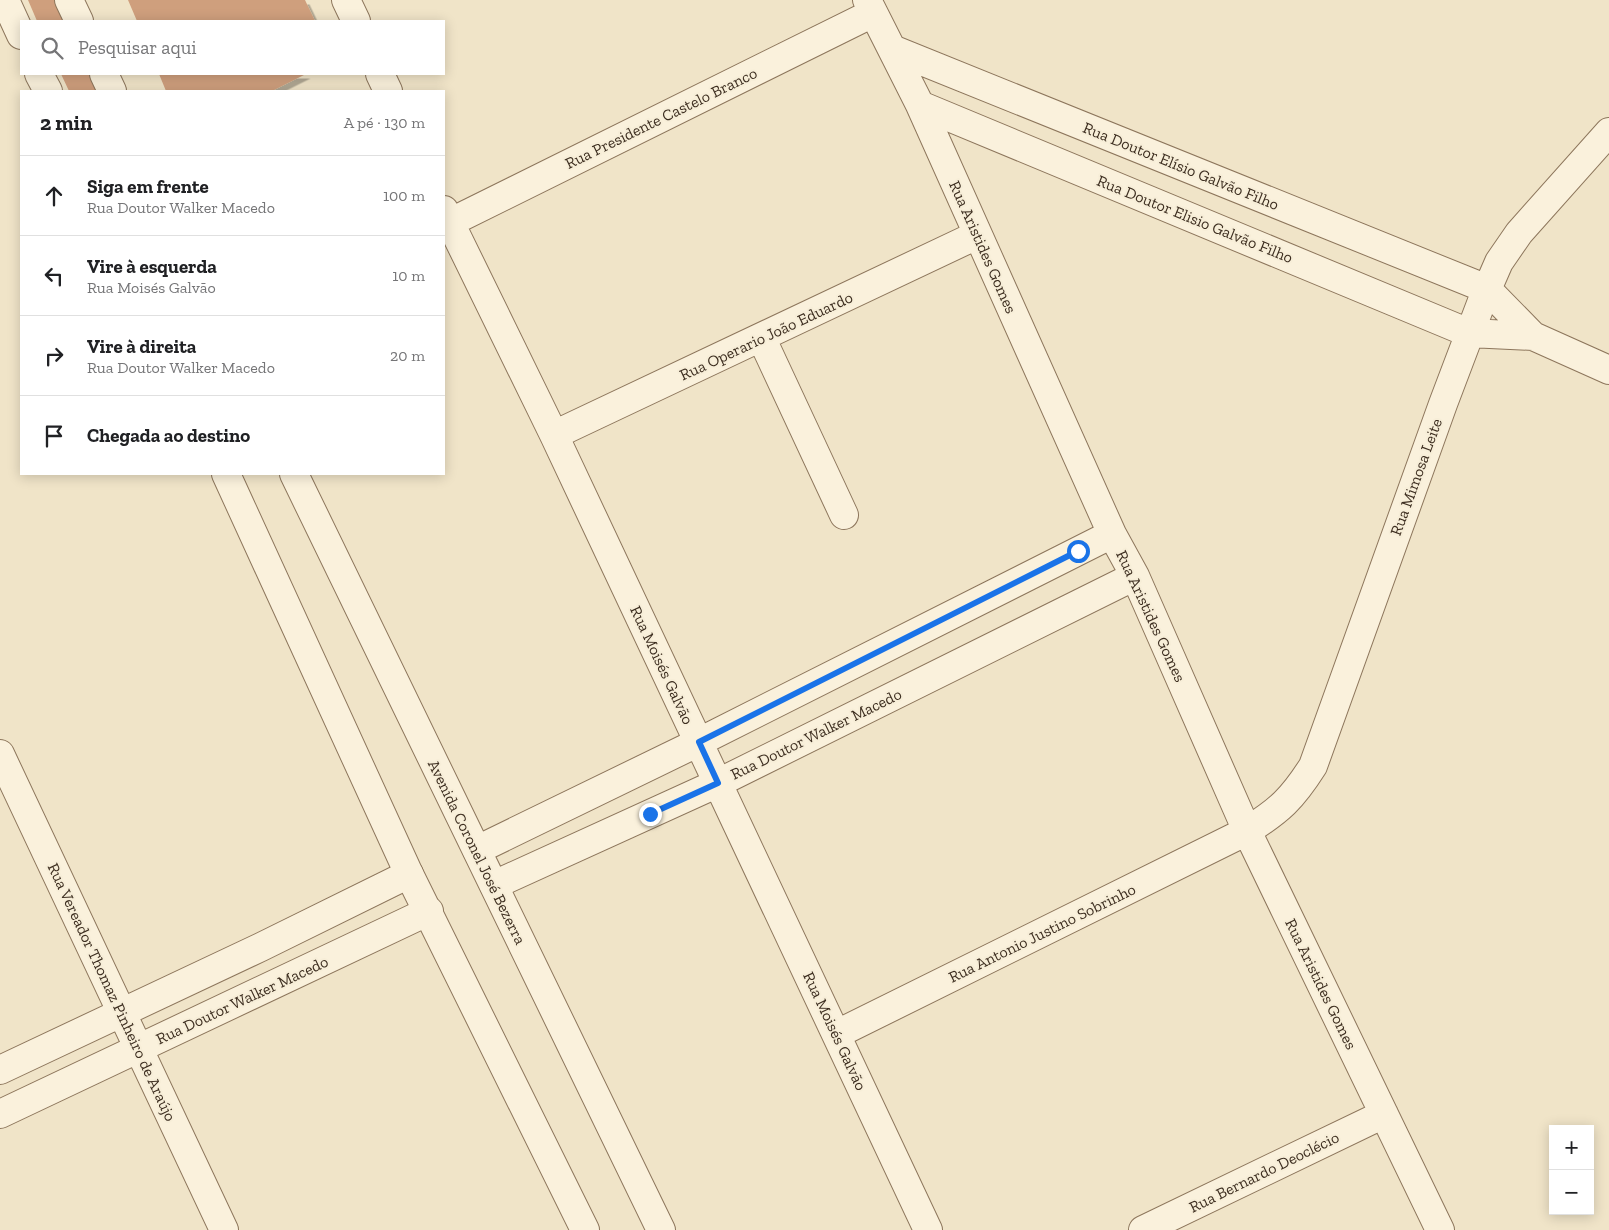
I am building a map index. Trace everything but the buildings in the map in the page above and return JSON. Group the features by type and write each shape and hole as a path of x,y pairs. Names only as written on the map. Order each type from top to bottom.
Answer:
{"street":[{"path":"5,0 20,33"},
{"path":"69,0 79,20"},
{"name":"Rua Aristides Gomes","path":"870,7 920,105 1112,534 1135,576 1247,831 1440,1230"},
{"name":"Rua Presidente Castelo Branco","path":"447,216 870,7"},
{"name":"Rua Doutor Elísio Galvão Filho","path":"892,49 1478,285"},
{"path":"40,75 48,90"},
{"path":"104,75 112,90"},
{"path":"380,75 388,90"},
{"name":"Rua Doutor Elisio Galvão Filho","path":"920,105 1469,333 1533,336"},
{"name":"Rua Mimosa Leite","path":"1247,831 1276,813 1296,792 1313,766 1469,333 1478,285 1499,262 1519,234 1609,132"},
{"path":"1195,219 1211,178"},
{"name":"Rua Moisés Galvão","path":"447,216 554,435 928,1230"},
{"name":"Rua Operario João Eduardo","path":"554,435 762,339 977,235"},
{"path":"1478,285 1533,336 1609,370"},
{"path":"762,339 844,515"},
{"path":"226,475 409,874 429,911 585,1230"},
{"name":"Avenida Coronel José Bezerra","path":"294,475 661,1230"},
{"path":"477,850 699,742 1112,534"},
{"name":"Rua Doutor Walker Macedo","path":"494,885 718,783 1135,576"},
{"name":"Rua Vereador Thomaz Pinheiro de Araújo","path":"0,754 224,1230"},
{"name":"Rua Antonio Justino Sobrinho","path":"837,1034 1247,831"},
{"path":"0,1070 261,948 409,874"},
{"name":"Rua Doutor Walker Macedo","path":"0,1114 429,911"},
{"name":"Rua Bernardo Deoclécio","path":"1143,1230 1182,1222 1384,1114"}],"route":[{"path":"650,814 718,783 699,742 1078,551"}]}
